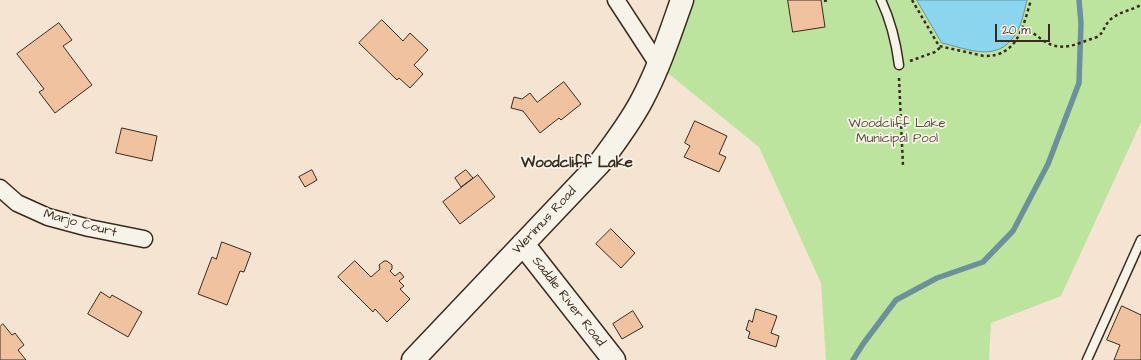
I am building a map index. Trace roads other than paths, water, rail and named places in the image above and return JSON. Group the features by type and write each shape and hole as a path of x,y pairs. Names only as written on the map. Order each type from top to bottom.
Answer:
{"main road":[{"name":"Werimus Road","path":"413,360 603,158 622,134 642,102 659,66 682,0"},
{"name":"Saddle River Road","path":"523,244 614,360"}],"street":[{"path":"616,0 659,66"},
{"name":"Marjo Court","path":"0,188 17,203 48,217 144,240"}],"lane":[{"path":"881,0 887,12 895,38 899,65"},
{"path":"1087,360 1141,240"}],"water":[{"path":"917,0 1027,0 1019,27 1008,44 1000,49 982,52 942,43"}],"waterway":[{"path":"853,360 896,300 937,278 983,262 1013,231 1048,164 1079,83 1081,23 1079,0"}],"district":[{"name":"Woodcliff Lake","path":"577,164"}],"park label":[{"name":"Woodcliff Lake Municipal Pool","path":"897,132"}]}
